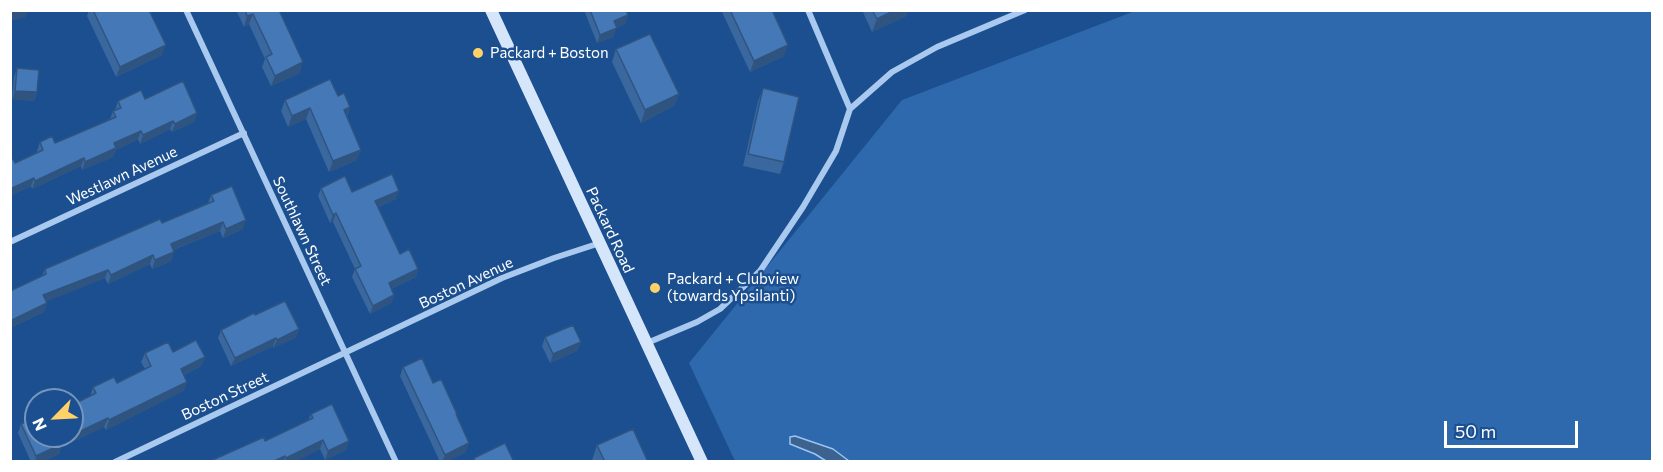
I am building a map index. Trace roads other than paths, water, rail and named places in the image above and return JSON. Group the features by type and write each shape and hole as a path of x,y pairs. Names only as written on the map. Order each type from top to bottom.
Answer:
{"main road":[{"name":"Packard Road","path":"491,10 702,462"}],"street":[{"name":"Southlawn Street","path":"186,10 396,462"},
{"path":"808,10 850,109"},
{"path":"646,343 698,322 720,309 760,271 836,152 850,109 892,72 937,47 1025,10"},
{"name":"Westlawn Avenue","path":"10,242 244,133"},
{"name":"Boston Avenue","path":"345,353 502,278 600,243"},
{"name":"Boston Street","path":"115,462 345,353"}],"place":[{"name":"Packard + Boston","path":"478,53"},
{"name":"Packard + Clubview (towards Ypsilanti)","path":"655,288"}]}
